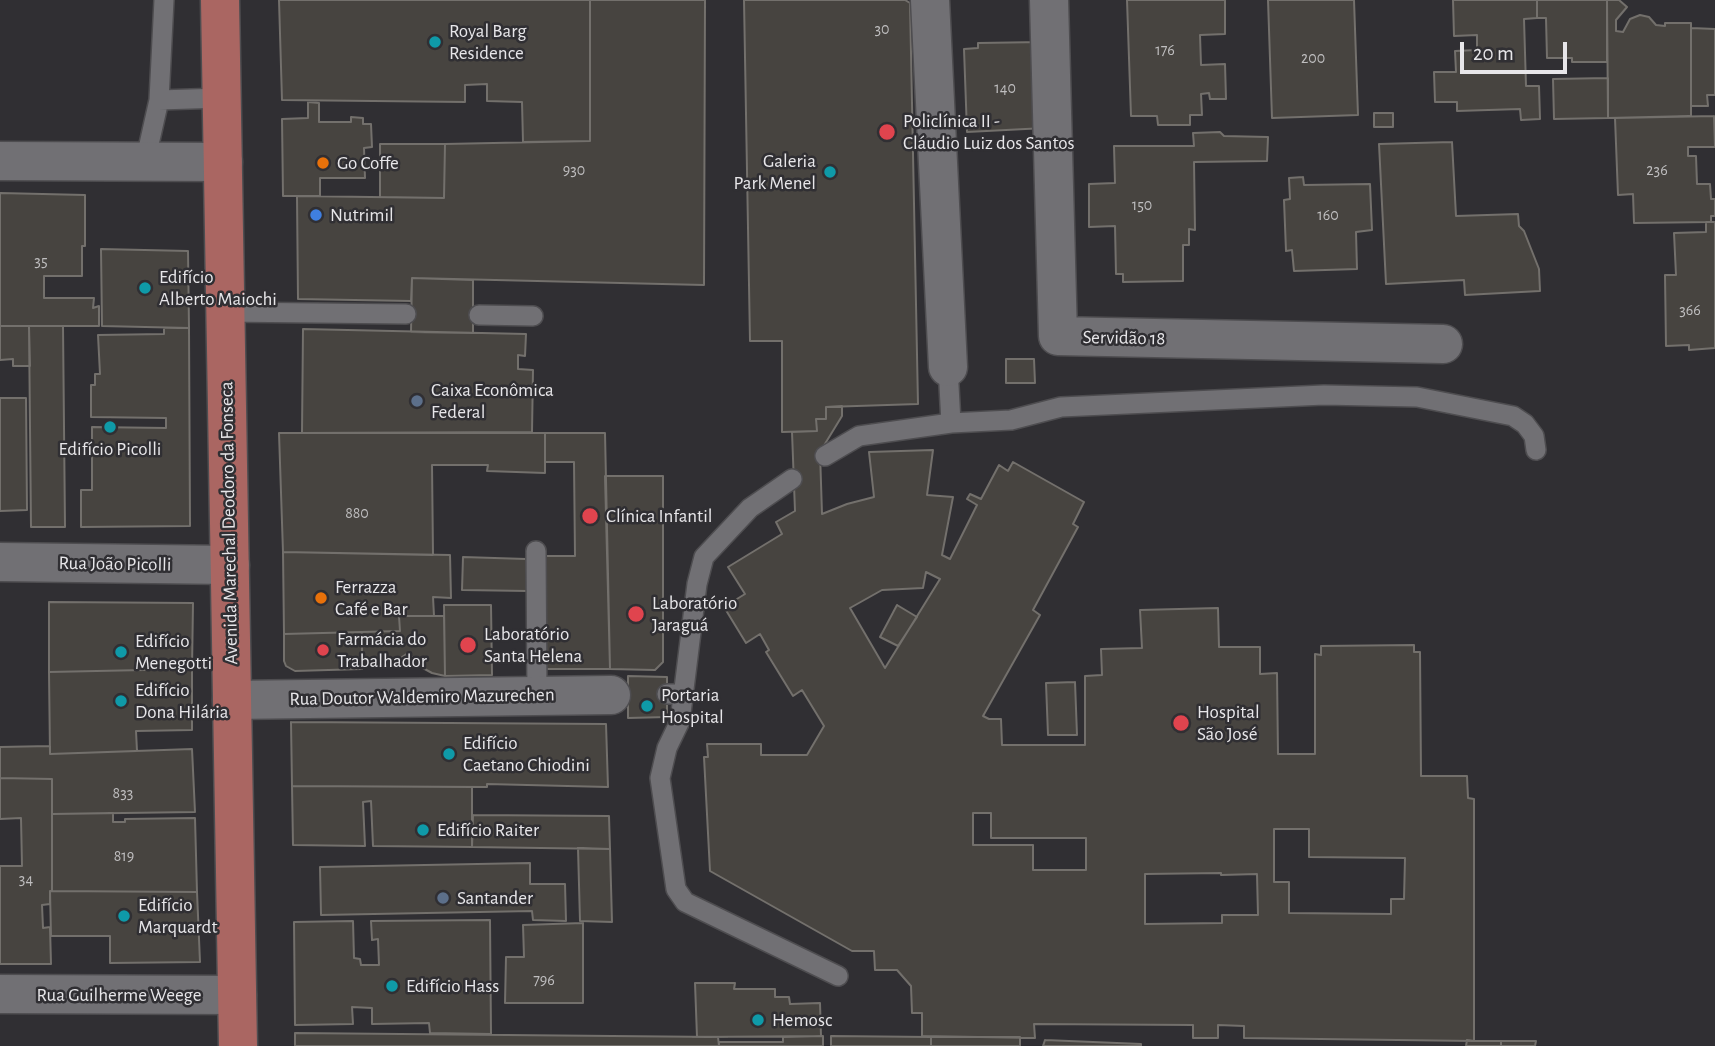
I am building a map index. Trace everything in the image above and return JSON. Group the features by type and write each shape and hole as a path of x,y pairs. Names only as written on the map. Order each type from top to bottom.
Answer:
{"main road":[{"name":"Avenida Marechal Deodoro da Fonseca","path":"220,0 238,1046"}],"street":[{"path":"930,0 948,367"},
{"name":"Servidão 18","path":"1049,0 1058,336 1443,344"},
{"path":"0,161 223,162"},
{"name":"Rua João Picolli","path":"0,562 230,565"},
{"name":"Rua Doutor Waldemiro Mazurechen","path":"232,700 620,694"},
{"name":"Rua Guilherme Weege","path":"0,994 237,995"}],"lane":[{"path":"145,162 159,100 164,0"},
{"path":"159,100 222,98"},
{"path":"225,313 406,314"},
{"path":"479,315 533,316"},
{"path":"948,367 951,423"},
{"path":"825,456 859,436 951,423 1011,420 1062,407 1324,395 1417,397 1513,416 1525,424 1534,436 1536,450"},
{"path":"792,479 750,508 704,557 676,694 680,721 667,748 660,778 676,889 685,902 838,976"},
{"path":"536,551 537,695"}],"building":[{"name":"Royal Barg Residence","path":"279,0 590,0 590,141 523,142 522,102 487,101 487,84 465,85 465,102 282,100"},
{"path":"590,0 705,0 704,285 412,278 411,301 298,299 297,196 444,198 445,144 590,141"},
{"name":"Galeria Park Menel","path":"744,0 905,0 910,3 918,404 826,407 826,419 816,419 817,431 782,432 782,341 750,341"},
{"path":"1127,0 1225,0 1225,34 1200,35 1201,65 1225,64 1226,99 1210,99 1209,93 1201,94 1202,115 1190,115 1190,125 1158,125 1157,116 1131,116"},
{"path":"1268,0 1354,0 1358,115 1272,118"},
{"path":"1453,0 1537,0 1537,18 1524,19 1526,86 1539,86 1540,119 1521,120 1520,109 1457,111 1457,102 1435,102 1434,72 1456,72 1455,51 1477,50 1477,35 1454,36"},
{"path":"1537,0 1607,0 1607,62 1572,62 1572,58 1547,58 1546,18 1537,18"},
{"path":"1607,0 1619,0 1627,7 1616,20 1616,31 1623,32 1630,19 1640,15 1649,17 1656,25 1691,23 1691,116 1608,118"},
{"path":"1691,28 1715,29 1715,95 1707,95 1708,106 1691,106"},
{"path":"1042,42 1045,128 967,132 964,49 978,48 978,43"},
{"path":"1608,78 1608,118 1554,119 1553,79"},
{"name":"Go Coffe","path":"308,102 319,103 319,122 351,122 351,117 363,118 363,124 371,124 372,147 364,148 365,178 320,178 320,196 283,196 282,119 308,118"},
{"path":"1374,113 1393,113 1393,127 1374,127"},
{"path":"1714,116 1715,147 1688,147 1688,156 1696,156 1697,184 1710,184 1711,199 1715,199 1715,216 1711,216 1711,222 1634,223 1633,194 1618,195 1615,118"},
{"path":"1220,132 1224,136 1268,137 1267,161 1194,162 1195,230 1189,229 1189,245 1183,245 1183,281 1123,282 1123,274 1116,274 1115,226 1089,227 1089,184 1115,183 1114,146 1194,146 1193,133"},
{"path":"1452,142 1456,216 1518,214 1519,226 1524,231 1539,269 1540,291 1465,295 1464,280 1386,284 1379,144"},
{"path":"380,144 445,144 444,198 380,197"},
{"path":"1303,177 1304,185 1370,184 1372,230 1356,232 1357,269 1294,271 1292,250 1286,251 1284,200 1290,199 1289,178"},
{"path":"0,193 85,195 82,276 44,276 44,298 94,298 93,308 99,306 99,326 0,326"},
{"path":"1706,222 1715,222 1715,348 1689,350 1689,345 1666,346 1665,275 1676,275 1674,233 1706,232"},
{"name":"Edifício Alberto Maiochi","path":"101,249 188,251 189,328 102,326"},
{"path":"412,278 473,280 473,333 411,332"},
{"path":"0,326 29,326 30,366 13,366 13,359 0,360"},
{"path":"29,326 63,326 65,527 31,527"},
{"name":"Edifício Picolli","path":"164,328 189,328 190,526 81,527 81,490 92,490 92,427 166,428 166,418 91,417 91,385 95,385 95,374 100,374 98,335 164,334"},
{"name":"Caixa Econômica Federal","path":"303,329 526,334 525,356 518,355 518,369 533,370 532,432 302,433"},
{"path":"1006,359 1034,359 1035,383 1006,383"},
{"path":"0,398 26,398 27,510 0,511"},
{"name":"Hospital São José","path":"842,406 842,416 820,452 822,514 874,497 869,452 933,450 927,495 953,497 942,555 950,559 977,505 967,499 970,494 981,499 999,465 1008,471 1013,462 1084,502 1073,524 1078,527 1033,610 1040,615 983,716 1001,719 1002,745 1085,745 1085,676 1102,675 1101,649 1142,648 1140,610 1218,608 1219,647 1260,647 1260,674 1277,673 1278,754 1315,754 1315,654 1321,655 1321,646 1414,645 1414,652 1420,652 1421,776 1467,776 1468,798 1474,799 1474,1041 1244,1038 1244,1026 1218,1025 1218,1038 1193,1038 1193,1025 1034,1024 1035,1038 922,1036 922,1013 912,1013 911,986 897,970 875,970 874,951 852,951 710,871 704,757 708,757 707,744 761,744 761,755 807,755 824,726 802,690 793,696 766,652 769,650 760,634 746,643 724,607 745,594 728,567 782,534 776,522 795,511 792,432 817,431 816,419 826,419 826,407","holes":["926,572 940,579 885,668 850,608 882,590 923,588","973,813 991,813 991,838 1086,838 1086,870 1033,870 1033,845 973,845","1274,829 1309,829 1309,857 1405,858 1404,899 1391,899 1391,914 1289,913 1289,882 1274,882","1145,874 1257,874 1258,915 1222,915 1222,923 1145,924"]},
{"path":"279,433 545,433 545,473 487,471 488,465 432,465 433,555 283,552"},
{"name":"Clínica Infantil","path":"545,433 605,433 610,669 545,669 546,556 575,556 574,462 545,462"},
{"name":"Laboratório Jaraguá","path":"605,476 663,476 663,662 655,670 610,669"},
{"path":"283,552 450,555 451,598 433,597 434,616 399,616 400,631 284,634"},
{"path":"463,557 526,559 528,591 462,590"},
{"name":"Edifício Menegotti","path":"49,602 193,603 192,669 49,672"},
{"name":"Laboratório Santa Helena","path":"444,605 491,605 492,675 445,676"},
{"path":"897,605 917,617 898,646 880,637"},
{"path":"399,616 444,616 445,676 421,667 408,653 393,663 362,664 362,632 400,631"},
{"name":"Farmácia do Trabalhador","path":"362,632 362,669 295,671 286,666 284,634"},
{"name":"Edifício Dona Hilária","path":"192,669 192,730 136,731 137,751 50,754 49,672"},
{"name":"Portaria Hospital","path":"628,676 667,677 667,717 628,718"},
{"path":"1075,682 1077,735 1048,735 1046,683"},
{"name":"Edifício Caetano Chiodini","path":"291,722 606,724 608,787 487,784 487,787 292,786"},
{"path":"50,746 50,754 192,749 195,812 52,814 52,779 0,778 0,747"},
{"path":"0,778 52,779 52,891 50,904 42,905 43,928 50,927 51,964 0,964 0,866 22,866 21,818 0,819"},
{"name":"Edifício Raiter","path":"292,786 472,787 472,847 373,846 371,801 363,802 365,846 293,845"},
{"path":"113,813 113,822 125,822 125,819 195,818 197,892 52,891 52,814"},
{"path":"473,815 609,816 610,849 472,847"},
{"path":"578,848 610,849 612,922 580,921"},
{"name":"Santander","path":"530,863 530,884 565,884 566,921 533,920 532,911 321,915 320,867"},
{"name":"Edifício Marquardt","path":"50,891 197,892 200,962 110,963 110,936 51,936"},
{"name":"Edifício Hass","path":"490,920 491,1034 430,1033 429,1023 372,1024 372,1008 352,1007 353,1024 295,1025 294,922 353,921 354,958 360,959 361,965 379,965 378,939 372,940 371,921"},
{"path":"583,923 583,1003 505,1003 506,957 524,957 523,925"},
{"name":"Hemosc","path":"695,983 735,983 734,989 775,989 775,997 789,997 790,1004 820,1003 821,1036 697,1037"},
{"path":"295,1033 718,1037 719,1046 295,1046"},
{"path":"823,1036 823,1046 719,1046 719,1042 783,1042 783,1037"},
{"path":"831,1036 931,1037 931,1046 831,1046"},
{"path":"931,1037 1020,1037 1020,1046 931,1046"},
{"path":"1045,1040 1141,1044 1141,1046 1043,1046"},
{"path":"1467,1040 1501,1041 1501,1046 1466,1046"},
{"path":"1501,1041 1536,1041 1535,1046 1501,1046"}],"place":[{"name":"Royal Barg Residence","path":"435,42"},
{"name":"Policlínica II - Cláudio Luiz dos Santos","path":"887,132"},
{"name":"Go Coffe","path":"323,163"},
{"name":"Galeria Park Menel","path":"830,172"},
{"name":"Nutrimil","path":"316,215"},
{"name":"Edifício Alberto Maiochi","path":"145,288"},
{"name":"Caixa Econômica Federal","path":"417,401"},
{"name":"Edifício Picolli","path":"110,427"},
{"name":"Clínica Infantil","path":"590,516"},
{"name":"Ferrazza Café e Bar","path":"321,598"},
{"name":"Laboratório Jaraguá","path":"636,614"},
{"name":"Laboratório Santa Helena","path":"468,645"},
{"name":"Farmácia do Trabalhador","path":"323,650"},
{"name":"Edifício Menegotti","path":"121,652"},
{"name":"Edifício Dona Hilária","path":"121,701"},
{"name":"Portaria Hospital","path":"647,706"},
{"name":"Hospital São José","path":"1181,723"},
{"name":"Edifício Caetano Chiodini","path":"449,754"},
{"name":"Edifício Raiter","path":"423,830"},
{"name":"Santander","path":"443,898"},
{"name":"Edifício Marquardt","path":"124,916"},
{"name":"Edifício Hass","path":"392,986"},
{"name":"Hemosc","path":"758,1020"}]}
